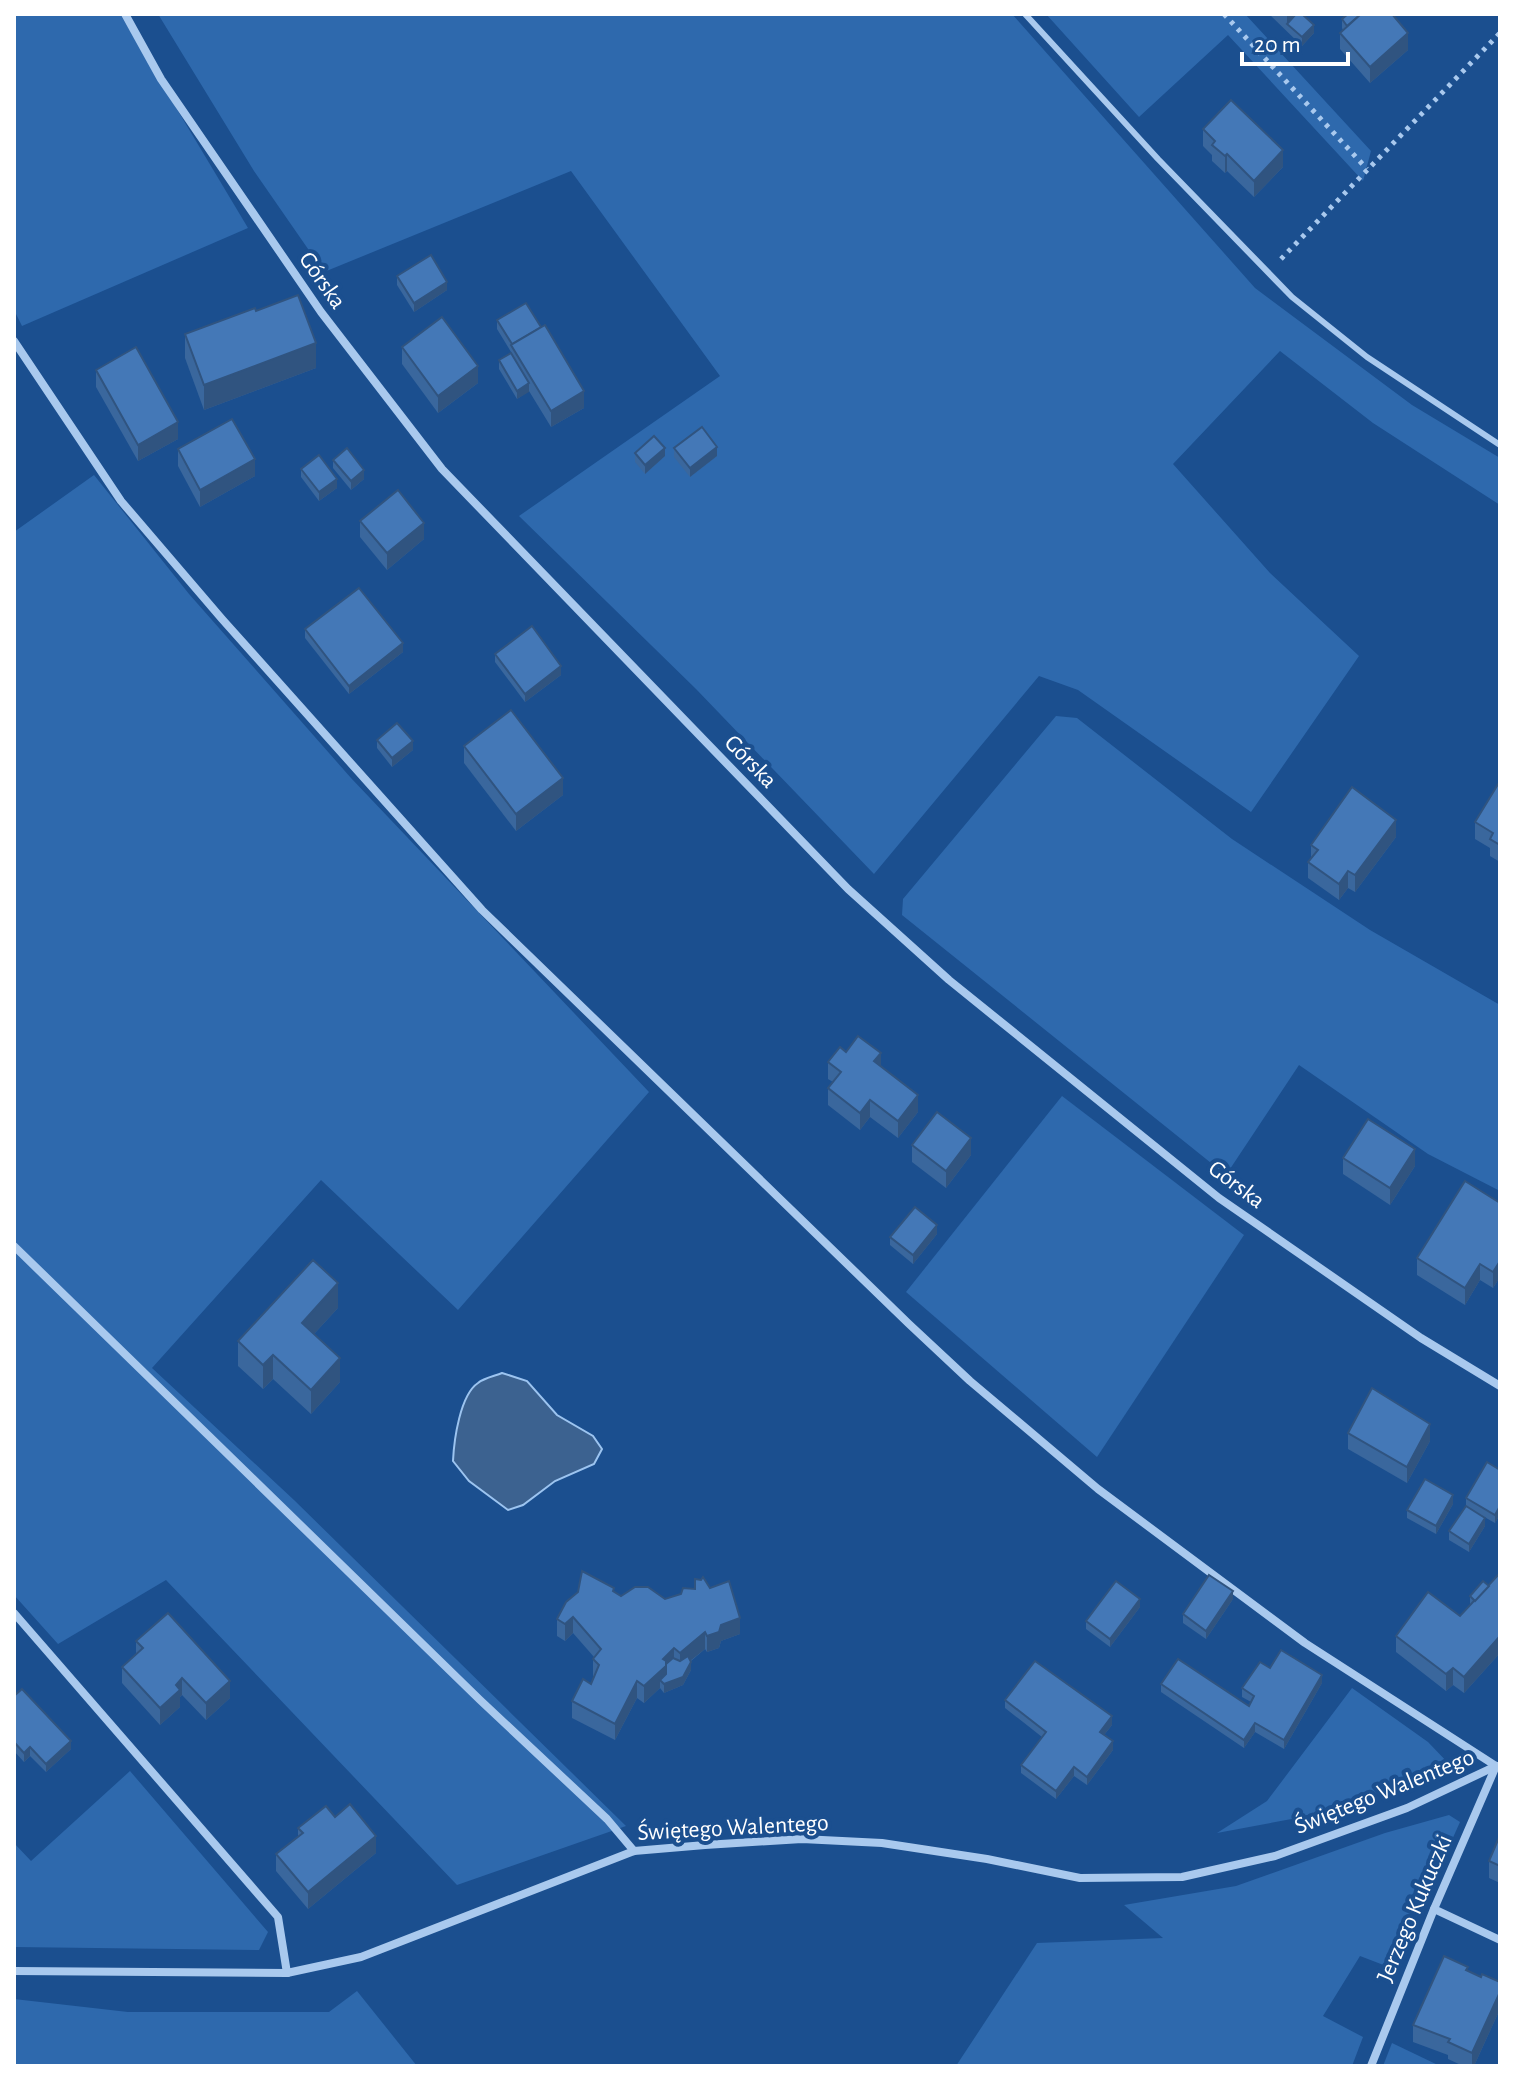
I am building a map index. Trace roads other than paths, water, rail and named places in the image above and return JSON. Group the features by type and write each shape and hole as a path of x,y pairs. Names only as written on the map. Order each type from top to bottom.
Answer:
{"street":[{"name":"Górska","path":"125,14 161,79 321,312 442,469 848,889 949,980 1219,1198 1421,1338 1500,1386"},
{"path":"14,341 121,501 482,910 909,1324 970,1381 1098,1489 1305,1643 1498,1765"},
{"path":"14,1246 480,1700 607,1819 634,1851"},
{"path":"14,1613 278,1917 287,1973"},
{"name":"Świętego Walentego","path":"14,1971 287,1973 361,1957 634,1851 802,1839 882,1843 987,1859 1080,1878 1182,1877 1275,1856 1407,1808 1498,1765"},
{"name":"Jerzego Kukuczki","path":"1371,2066 1434,1909 1498,1765"},
{"path":"1434,1909 1500,1940"}],"lane":[{"path":"1025,14 1106,104 1292,297 1367,357 1500,445"}]}
